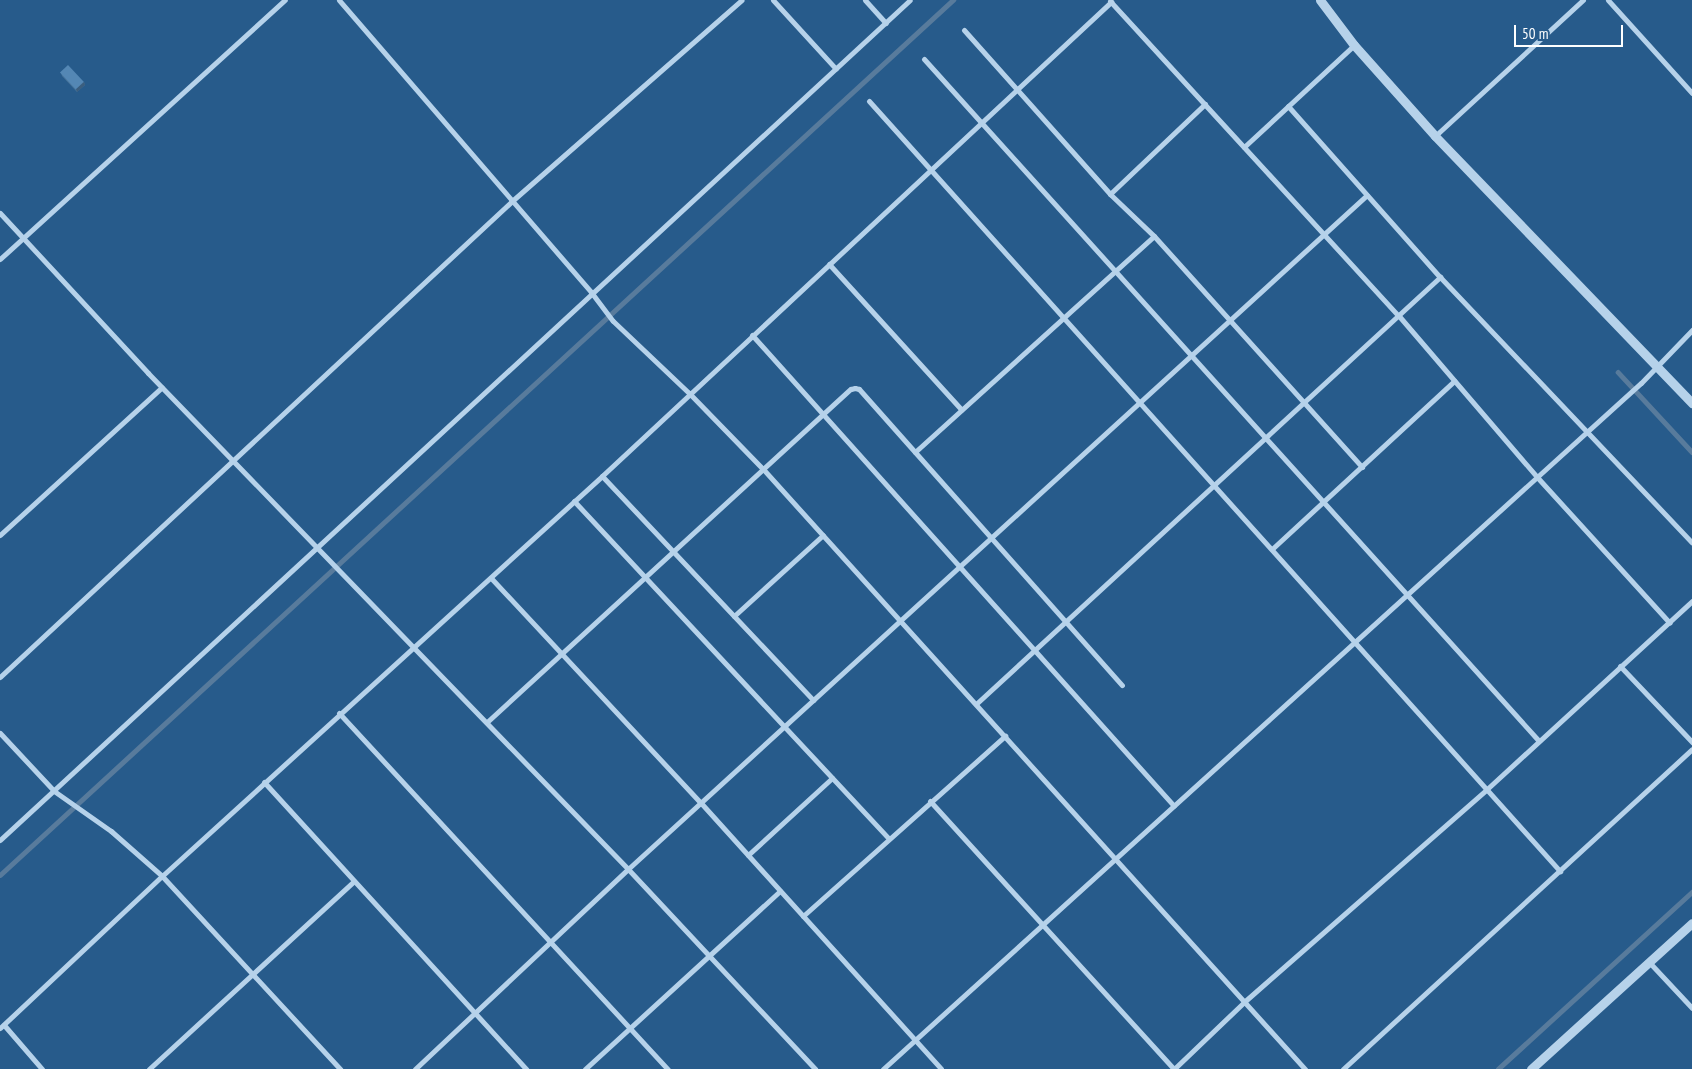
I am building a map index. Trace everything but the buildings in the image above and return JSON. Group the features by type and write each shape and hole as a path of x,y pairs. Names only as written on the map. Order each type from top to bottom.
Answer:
{"street":[{"path":"0,259 285,0"},
{"path":"339,0 591,292 617,325 689,393 763,469 1306,1069"},
{"path":"0,677 512,201 742,0"},
{"path":"773,0 836,69"},
{"path":"865,0 886,23"},
{"path":"0,840 591,292 910,0"},
{"path":"1320,0 1354,45 1435,136 1692,404"},
{"path":"1435,136 1583,0"},
{"path":"1608,0 1692,93"},
{"path":"42,1069 2,1027 339,713 602,476 1110,1 1399,316 1537,477 1670,623"},
{"path":"964,30 1110,194 1154,236 1362,467"},
{"path":"1244,147 1354,45"},
{"path":"924,59 1539,741"},
{"path":"870,101 1560,870"},
{"path":"1110,194 1204,104"},
{"path":"1288,106 1440,277 1692,543"},
{"path":"415,1069 812,700 992,539 1367,195"},
{"path":"0,213 162,387 628,869 815,1069"},
{"path":"915,452 1154,236"},
{"path":"829,264 962,410"},
{"path":"976,704 1440,277"},
{"path":"883,1069 1587,432 1640,383 1692,330"},
{"path":"752,335 1174,806"},
{"path":"1272,549 1454,381"},
{"path":"0,535 162,387"},
{"path":"487,722 850,389 859,389 1122,685"},
{"path":"602,476 812,700"},
{"path":"574,501 888,838"},
{"path":"734,616 823,535"},
{"path":"491,578 701,803 942,1069"},
{"path":"930,801 1174,1069 1244,1002 1487,789 1692,601"},
{"path":"1620,666 1692,742"},
{"path":"339,713 668,1069"},
{"path":"0,733 54,791 111,831 162,876 340,1069"},
{"path":"803,916 888,838 1005,736"},
{"path":"1343,1069 1692,749"},
{"path":"748,855 832,778"},
{"path":"264,782 526,1069"},
{"path":"149,1069 354,881"},
{"path":"585,1069 780,891"},
{"path":"1532,1069 1692,923"},
{"path":"1649,962 1692,1008"}],"waterway":[{"path":"0,875 953,0"},
{"path":"1618,372 1692,452"},
{"path":"1498,1069 1692,892"}]}
